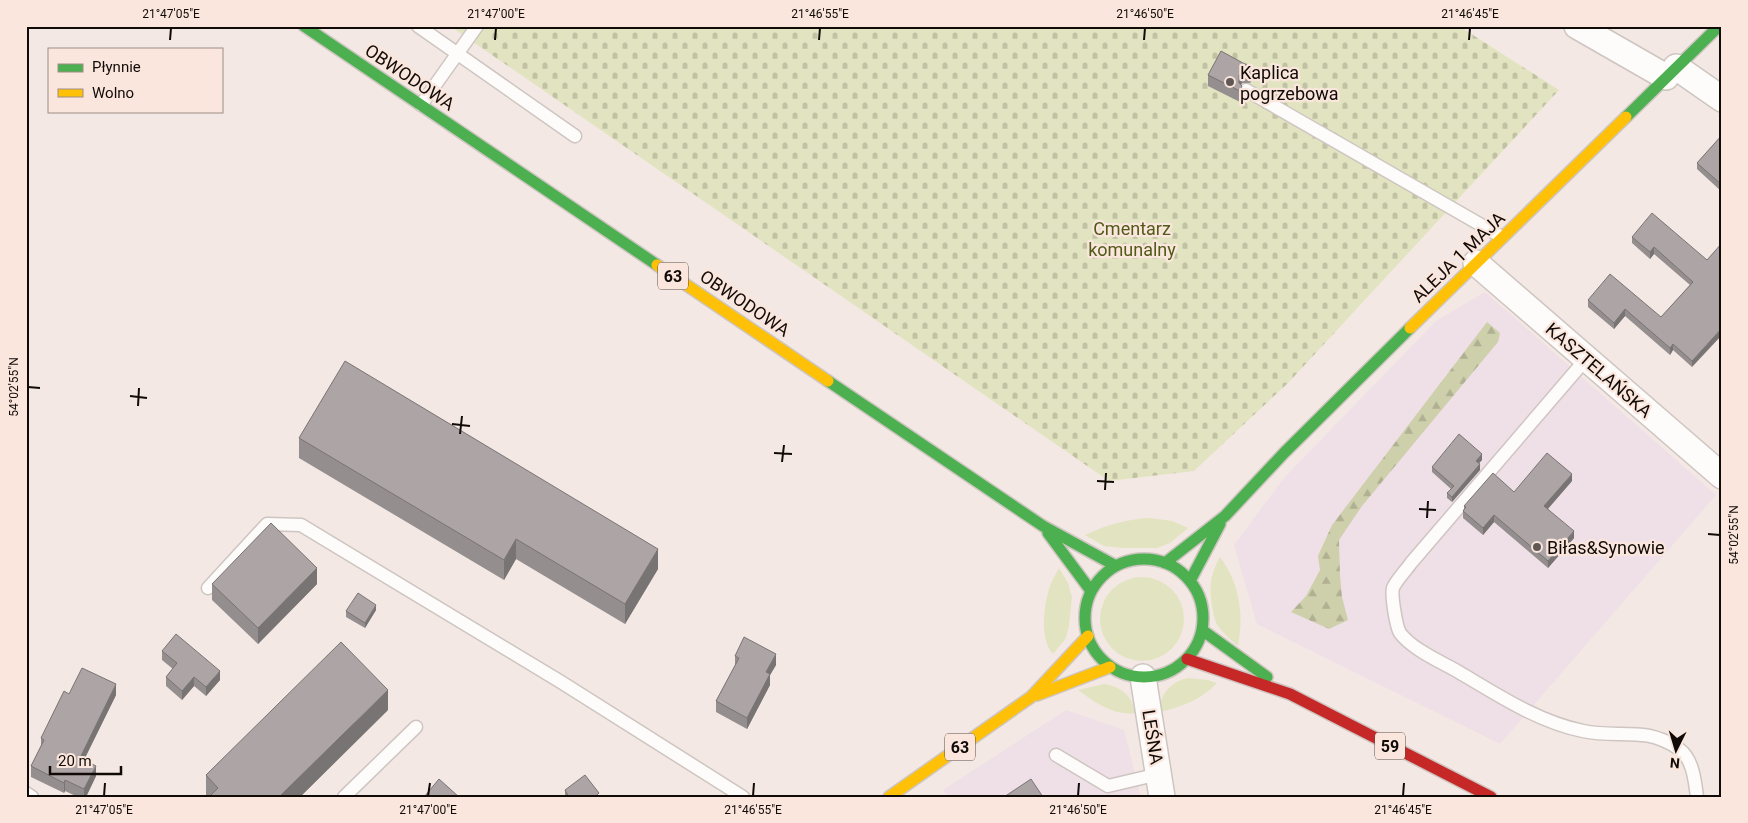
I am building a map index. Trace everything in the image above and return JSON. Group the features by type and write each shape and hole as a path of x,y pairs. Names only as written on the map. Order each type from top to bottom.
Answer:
{"main road":[{"name":"OBWODOWA","path":"304,26 1043,526 1116,566"},
{"name":"ALEJA 1 MAJA","path":"1165,563 1225,516 1284,453 1719,26"},
{"name":"ALEJA 1 MAJA","path":"1190,581 1225,516"},
{"name":"OBWODOWA","path":"1043,526 1091,591"},
{"path":"1149,559 1165,563 1179,570 1190,581 1201,605 1202,630 1196,646 1187,659 1174,669 1159,675 1143,677 1126,674 1110,667 1096,654 1088,636 1085,622 1086,606 1091,591 1101,577 1116,566 1132,560 1149,559"},
{"name":"59","path":"1202,630 1290,694"},
{"name":"63","path":"889,797 1031,697 1088,636"},
{"name":"59","path":"1187,659 1290,694 1491,797"},
{"name":"63","path":"1031,697 1110,667"}],"street":[{"path":"1577,26 1722,99"},
{"name":"KASZTELAŃSKA","path":"1476,263 1722,476"},
{"name":"LEŚNA","path":"1143,677 1160,785"}],"lane":[{"path":"418,26 575,136"},
{"path":"421,105 476,26"},
{"path":"1246,90 1502,237"},
{"path":"1586,359 1411,563 1393,588 1394,615 1400,632 1418,649 1534,714 1585,732 1632,733 1660,737 1681,750 1690,763 1698,797"},
{"path":"208,588 267,524 301,526 562,682 743,797"},
{"path":"344,797 416,727"},
{"path":"1056,755 1108,786 1160,785"},
{"path":"26,793 32,797"}],"shaded area":[{"path":"1485,292 1716,495 1500,744 1257,624 1234,545 1284,478 1436,321"},
{"path":"1066,710 1124,730 1141,797 947,797 943,790"}],"green space":[{"name":"Cmentarz komunalny","path":"450,26 1459,26 1559,90 1288,383 1194,471 1109,481"},
{"path":"1487,322 1500,333 1498,342 1362,506 1339,540 1342,597 1348,620 1329,629 1291,612 1306,596 1320,570 1318,556 1332,525"},
{"path":"1150,518 1172,521 1188,528 1170,543 1157,548 1104,546 1085,535 1116,523"},
{"path":"1220,557 1232,578 1239,600 1241,622 1238,646 1218,626 1213,613 1211,583"},
{"path":"1059,568 1068,583 1072,597 1066,638 1053,654 1046,640 1044,621 1050,586"},
{"path":"1142,577 1158,580 1172,589 1181,603 1184,619 1181,635 1172,649 1158,658 1142,661 1126,658 1112,649 1103,635 1100,619 1103,603 1112,589 1126,580"},
{"path":"1188,678 1217,683 1205,694 1191,702 1160,712 1160,705 1168,689 1177,682"},
{"path":"1104,684 1116,687 1125,693 1136,713 1120,712 1105,708 1078,690"}],"building":[{"path":"1221,51 1252,68 1250,72 1242,72 1239,75 1239,83 1242,86 1240,91 1208,75"},
{"path":"1722,135 1722,185 1697,163"},
{"path":"1652,213 1707,260 1722,243 1722,328 1692,361 1673,344 1670,348 1625,309 1614,323 1588,300 1610,274 1661,317 1693,282 1654,247 1650,252 1632,237"},
{"path":"345,361 658,549 625,604 516,539 504,560 299,438"},
{"path":"1459,434 1482,454 1476,461 1480,464 1452,497 1447,493 1454,486 1432,467"},
{"path":"1547,453 1572,474 1544,506 1574,531 1548,561 1494,515 1483,528 1463,511 1466,507 1464,506 1493,473 1514,492"},
{"path":"271,523 317,568 258,628 212,584"},
{"path":"358,593 376,605 365,623 346,611"},
{"path":"176,634 220,671 206,687 194,677 182,691 166,677 177,663 162,651"},
{"path":"744,637 776,654 766,672 770,674 747,718 716,701 739,658 735,656"},
{"path":"341,642 388,690 279,797 209,797 218,788 206,775"},
{"path":"82,668 116,684 80,758 96,766 84,789 65,780 64,783 31,766 44,740 41,738 64,691 69,694"},
{"path":"585,775 599,793 595,797 569,797 565,790"},
{"path":"439,779 459,797 424,797"},
{"path":"1031,779 1043,797 1004,797"}],"traffic: fast":[{"path":"304,26 657,265"},
{"path":"1626,117 1719,26"},
{"path":"1165,563 1225,516 1284,453 1410,328"},
{"path":"828,381 1043,526 1116,566"},
{"path":"1190,581 1220,524"},
{"path":"1048,533 1091,591"},
{"path":"1144,559 1166,564 1186,576 1198,596 1203,618 1198,640 1186,660 1166,672 1144,677 1122,672 1102,660 1090,640 1085,618 1090,596 1102,576 1122,564 1144,559"},
{"path":"1202,630 1267,677"}],"traffic: slow":[{"path":"1410,328 1626,117"},
{"path":"657,265 828,381"},
{"path":"889,797 1031,697 1088,636"},
{"path":"1037,695 1110,667"}],"traffic: jam":[{"path":"1187,659 1290,694 1491,797"}],"place":[{"name":"Kaplica pogrzebowa","path":"1230,82"},
{"name":"Biłas&Synowie","path":"1537,547"}]}
